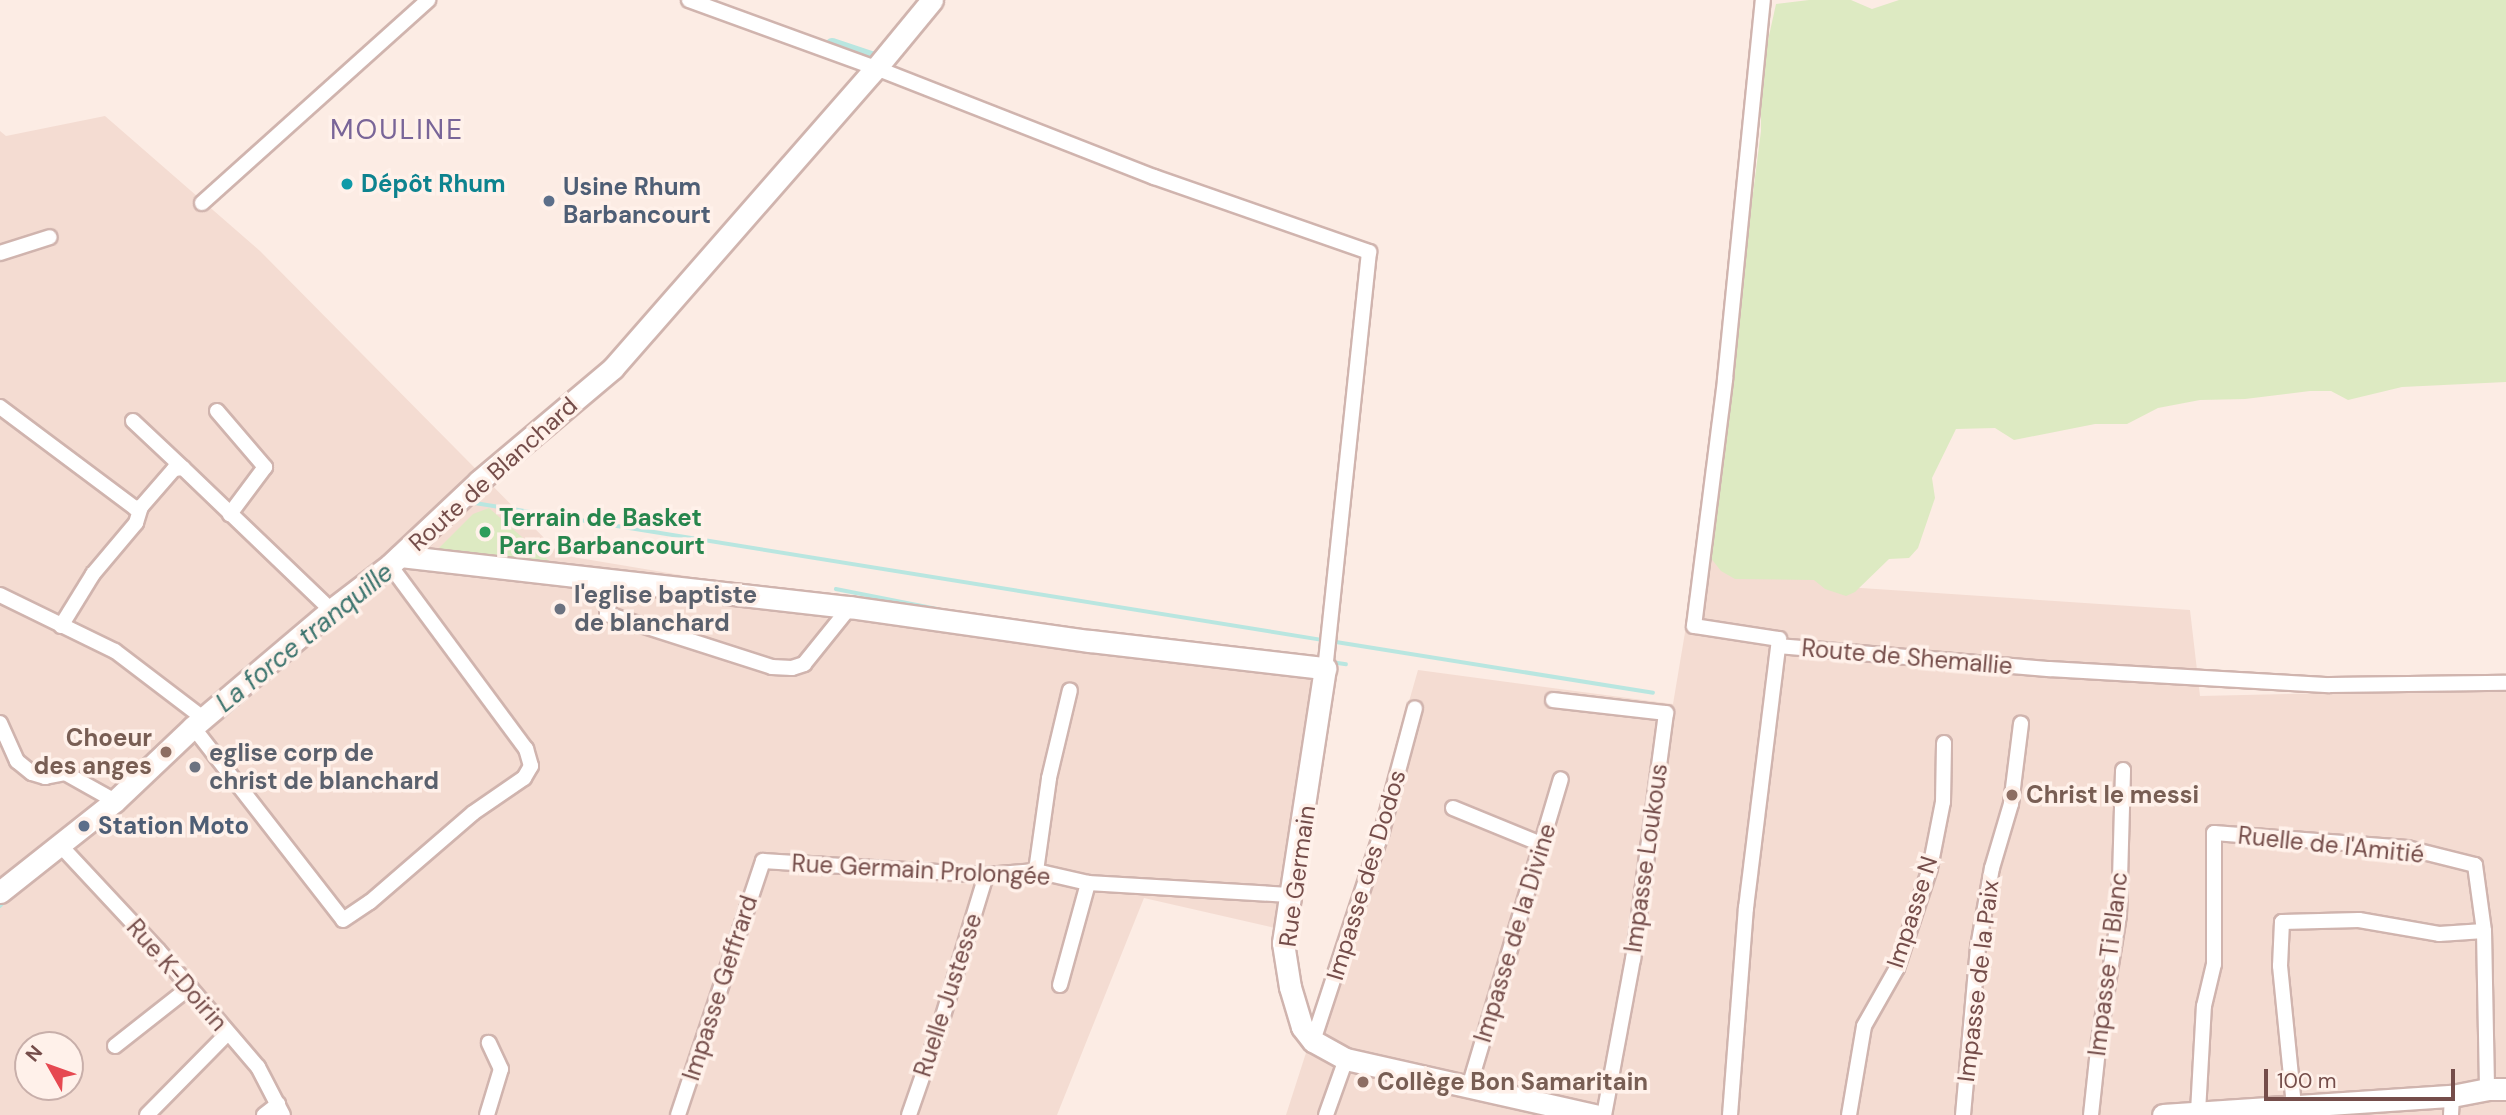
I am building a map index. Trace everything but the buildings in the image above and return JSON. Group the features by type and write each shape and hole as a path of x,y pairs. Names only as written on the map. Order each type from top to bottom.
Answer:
{"street":[{"path":"202,203 428,0"},
{"path":"395,561 614,581 850,607 1090,641 1325,663 1369,252 1154,177 876,68 689,0"},
{"name":"Route de Blanchard","path":"0,892 115,801 198,723 331,610 395,561 478,481 612,368 876,68 932,0"},
{"path":"1763,0 1725,379 1694,626 1779,639 1779,646"},
{"path":"0,253 50,237"},
{"path":"0,407 129,505 141,507"},
{"path":"217,411 265,467 230,514"},
{"path":"133,421 331,610"},
{"path":"61,626 93,574 136,523 141,507 174,469 183,468"},
{"path":"0,595 135,664 198,723 343,920 370,902 473,813 524,778 531,766 526,749 395,561"},
{"path":"614,581 607,614 772,667 792,668 804,664 850,607"},
{"name":"Route de Shemallie","path":"1730,1115 1746,908 1779,646 2049,669 2330,685 2506,683"},
{"name":"Rue Germain","path":"1313,1041 1302,1027 1290,987 1283,943 1289,895 1301,843 1325,663"},
{"path":"1036,870 1049,778 1070,690"},
{"path":"1553,700 1682,715"},
{"name":"Impasse des Dodos","path":"1313,1041 1382,831 1415,708"},
{"name":"Impasse Loukous","path":"1604,1115 1633,959 1666,713"},
{"path":"0,723 17,761 32,773 45,777 65,773 115,801"},
{"name":"Impasse de la Paix","path":"1963,1115 1978,947 1992,868 2011,804 2021,724"},
{"name":"Impasse N","path":"1849,1115 1864,1026 1897,968 1930,868 1943,802 1944,743"},
{"name":"Impasse Ti Blanc","path":"2091,1115 2099,1040 2119,915 2123,770"},
{"name":"Impasse de la Divine","path":"1469,1087 1561,779"},
{"path":"1453,808 1541,844"},
{"name":"Ruelle de l'Amitié","path":"2179,1114 2214,964 2214,833 2407,848 2475,865 2484,931"},
{"name":"Rue K-Doirin","path":"59,844 190,987 258,1067 280,1109"},
{"name":"Rue Germain Prolongée","path":"763,861 986,875 1036,870 1088,883 1289,895"},
{"name":"Impasse Geffrard","path":"678,1115 763,861"},
{"name":"Ruelle Justesse","path":"909,1115 939,1029 986,875"},
{"path":"1060,985 1088,883"},
{"path":"2179,1114 2294,1107 2452,1106 2497,1089 2484,931 2439,934 2359,920 2282,922 2280,966 2294,1107"},
{"path":"115,1046 190,987"},
{"path":"147,1115 228,1033"},
{"path":"1313,1041 1346,1059 1595,1115"},
{"path":"486,1115 501,1069 489,1042"},
{"path":"1326,1115 1346,1059"},
{"path":"264,1115 280,1109"}],"shaded area":[{"path":"105,116 260,251 561,555 758,588 1333,666 1288,931 1144,898 1057,1115 0,1115 0,131 6,136"},
{"path":"1701,537 1846,587 2190,610 2200,696 2506,689 2506,1115 1286,1115 1331,975 1418,670 1673,704"}],"green space":[{"path":"1809,0 1851,0 1872,9 1899,0 2506,0 2506,382 2402,387 2348,400 2331,391 2310,391 2245,399 2200,400 2158,408 2127,424 2095,424 2014,440 1995,428 1956,429 1932,478 1935,498 1918,548 1909,558 1889,559 1855,592 1846,596 1825,589 1814,580 1735,579 1721,571 1710,557 1711,518 1761,131 1761,72 1776,4"},
{"name":"Terrain de Basket Parc Barbancourt","path":"489,508 555,566 436,551 473,514"}],"waterway":[{"path":"832,45 874,59"},
{"path":"475,503 1323,640"},
{"path":"836,589 938,609"},
{"path":"1330,641 1653,693"},
{"path":"1331,662 1346,664"},
{"name":"La force tranquille","path":"0,906 8,898"}],"place":[{"name":"Dépôt Rhum","path":"347,184"},
{"name":"Usine Rhum Barbancourt","path":"549,201"},
{"name":"Terrain de Basket Parc Barbancourt","path":"485,532"},
{"name":"l'eglise baptiste de blanchard","path":"560,609"},
{"name":"Choeur des anges","path":"166,752"},
{"name":"eglise corp de christ de blanchard","path":"195,767"},
{"name":"Christ le messi","path":"2012,795"},
{"name":"Station Moto","path":"84,826"},
{"name":"Collège Bon Samaritain","path":"1363,1082"}],"district":[{"name":"MOULINE","path":"397,130"}]}
